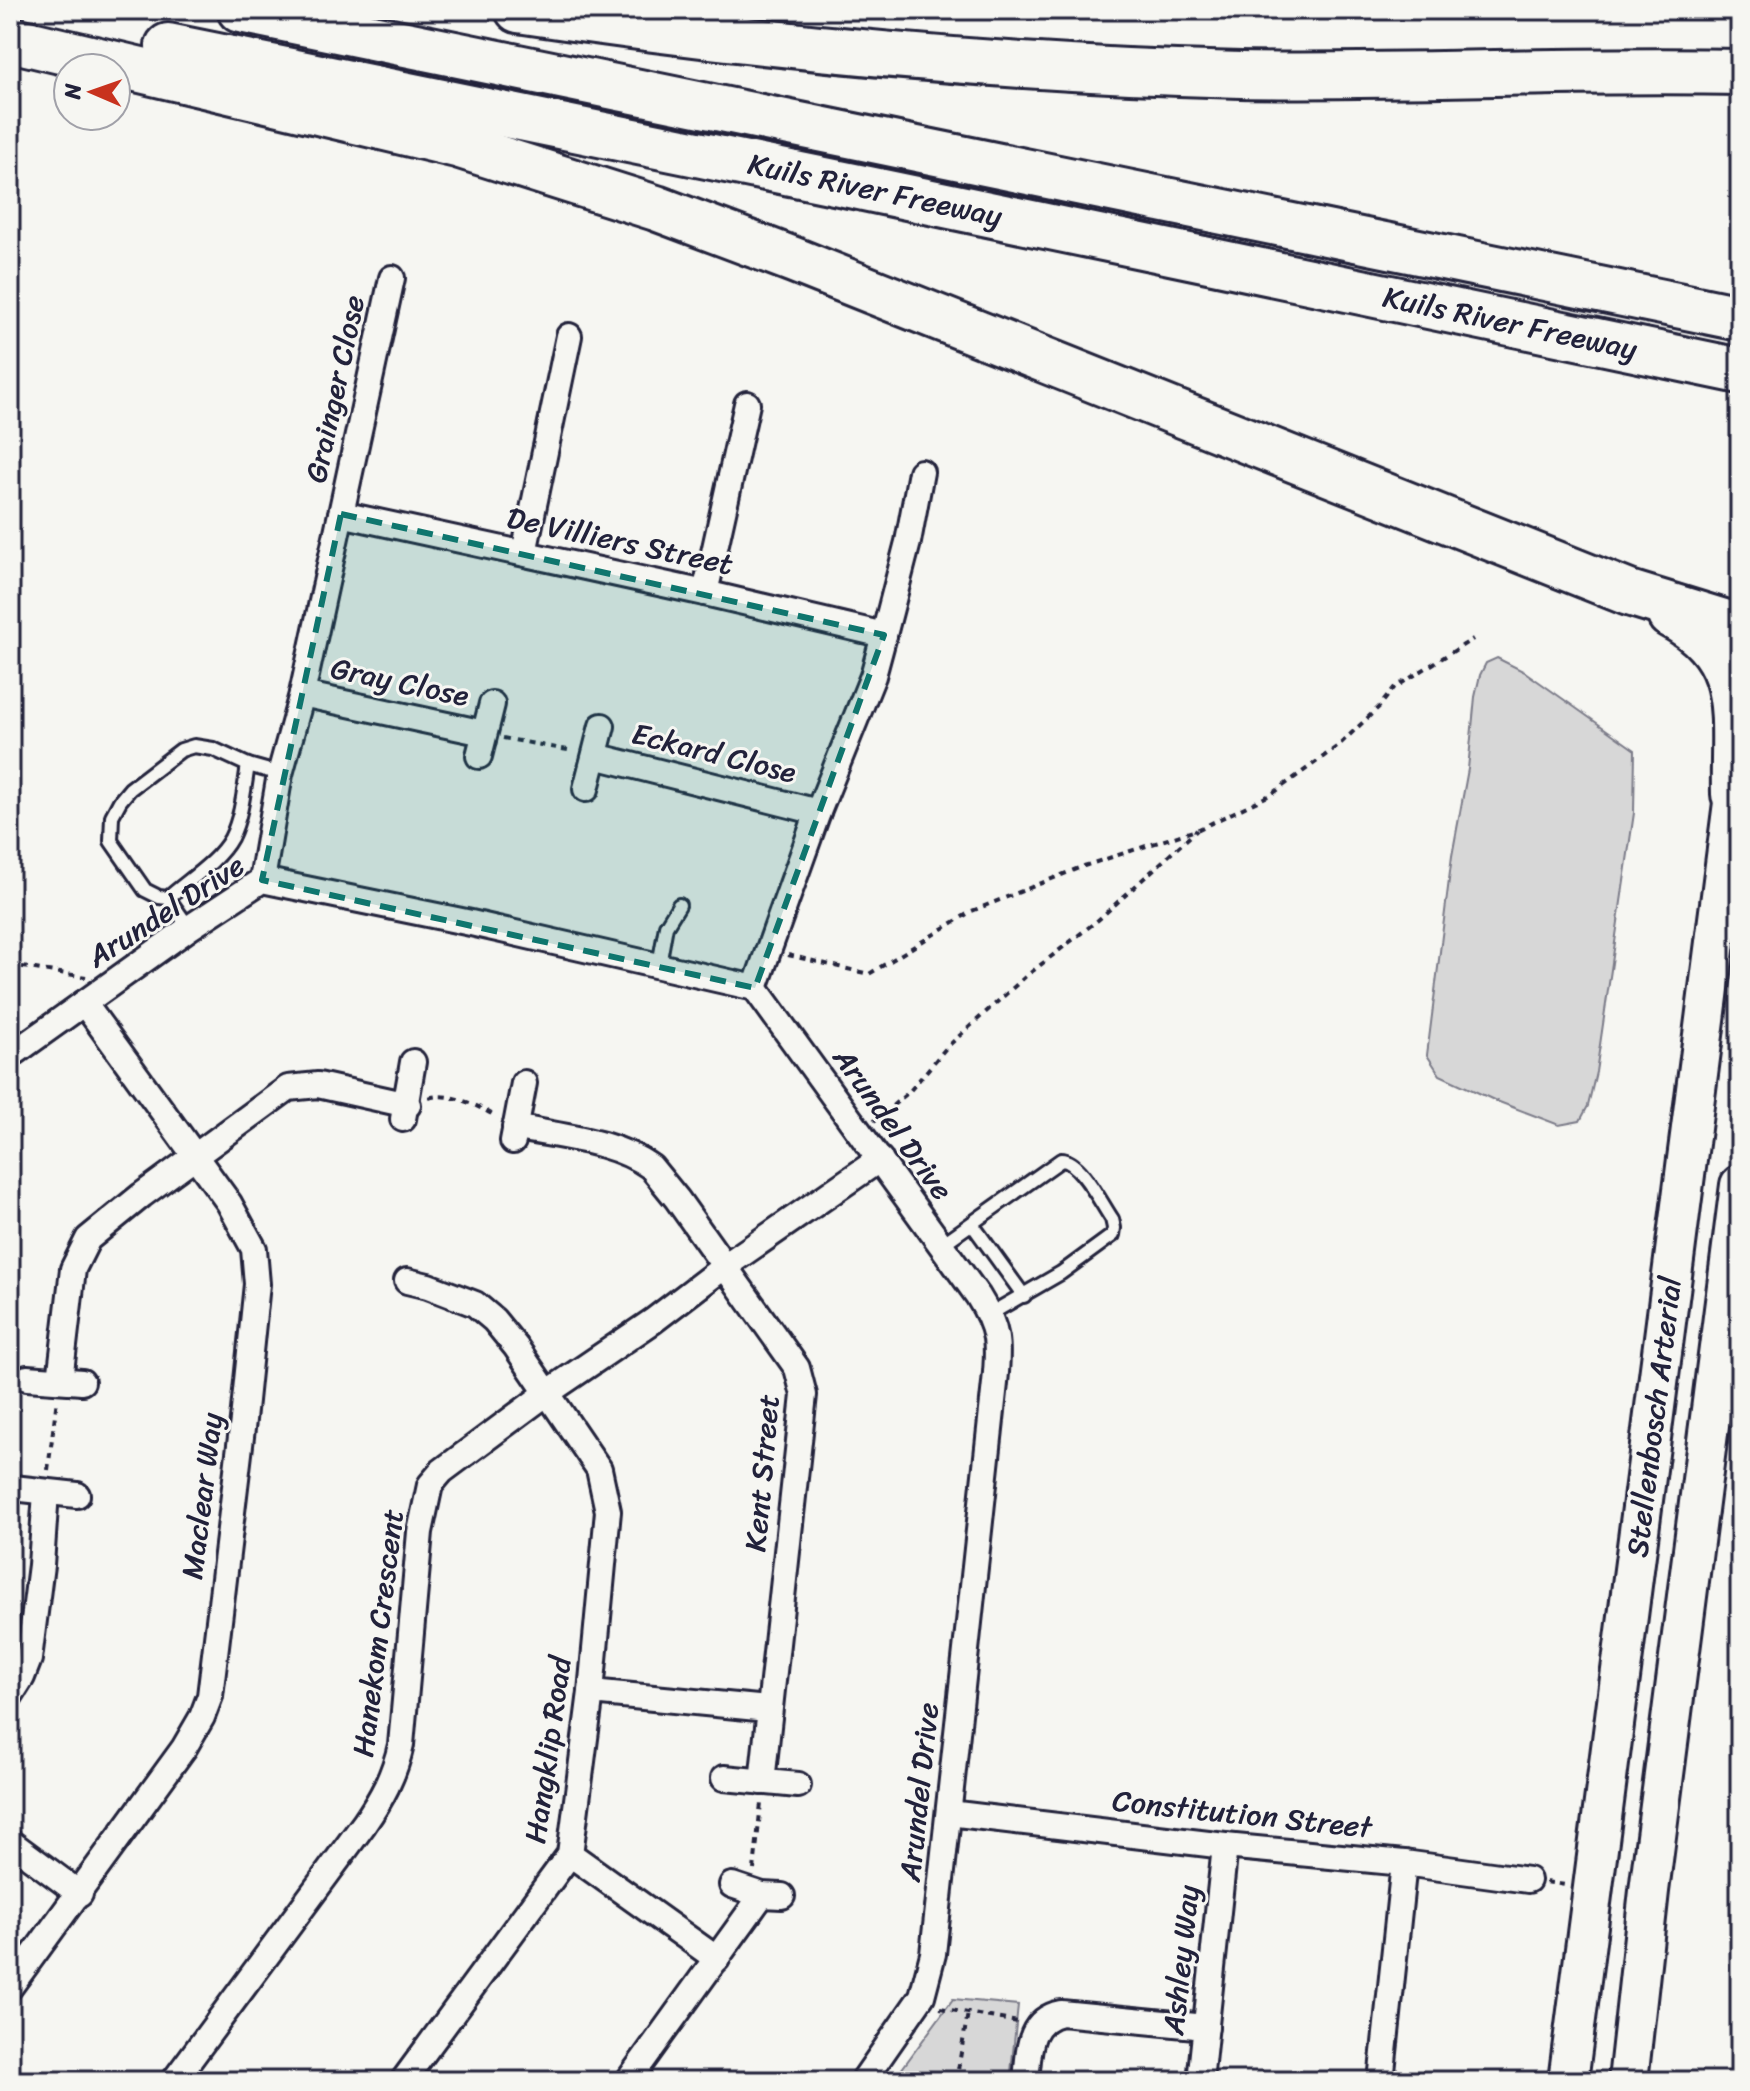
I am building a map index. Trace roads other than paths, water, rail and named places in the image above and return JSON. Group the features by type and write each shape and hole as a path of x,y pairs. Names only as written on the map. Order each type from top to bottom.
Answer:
{"highway":[{"name":"Kuils River Freeway","path":"240,10 1731,316"},
{"path":"518,10 657,31 923,58 1089,69 1244,75 1740,72"},
{"name":"Kuils River Freeway","path":"10,14 844,183 1729,369"},
{"path":"10,39 457,145 656,208 794,260 1629,593 1740,627"},
{"path":"1629,593 1692,626 1716,651 1725,667 1732,698 1737,774"}],"main road":[{"name":"Stellenbosch Arterial","path":"1568,2081 1737,774"},
{"name":"Stellenbosch Arterial","path":"1628,2081 1649,1891 1740,1185"}],"street":[{"name":"Grainger Close","path":"341,514 392,278"},
{"path":"524,553 569,336"},
{"path":"705,593 747,404"},
{"path":"755,988 818,812 873,676 908,542 921,472"},
{"name":"De Villiers Street","path":"341,514 884,635"},
{"path":"262,880 280,774 302,694 341,514"},
{"name":"Gray Close","path":"302,694 482,744 492,704"},
{"name":"Eckard Close","path":"586,789 602,726"},
{"name":"Eckard Close","path":"595,756 818,812"},
{"name":"Arundel Drive","path":"10,1056 189,928 262,880 755,988 990,1314 998,1336 933,1954 922,1996 863,2081"},
{"name":"Maclear Way","path":"10,1987 184,1748 210,1696 243,1420 257,1265 248,1233 84,1003"},
{"path":"27,1378 71,1381 73,1269 88,1239 102,1226 288,1088 318,1085 405,1112 413,1062"},
{"name":"Kent Street","path":"524,1083 514,1135 619,1149 651,1167 797,1368 804,1395 762,1782"},
{"name":"Hanekom Crescent","path":"174,2081 364,1824 391,1781 401,1745 420,1532 430,1485 442,1471 547,1393 880,1159"},
{"name":"Hangklip Road","path":"403,2081 570,1854 591,1692 608,1511 599,1469 501,1329 475,1304 407,1281"},
{"path":"13,1488 77,1495"},
{"path":"10,1696 29,1659 41,1565 46,1492"},
{"path":"591,1692 768,1709"},
{"path":"724,1778 798,1785"},
{"name":"Constitution Street","path":"949,1813 1540,1881"},
{"path":"10,1842 80,1894"},
{"name":"Ashley Way","path":"1200,2081 1225,1846"},
{"path":"570,1854 717,1959"},
{"path":"1381,2081 1404,1863"},
{"path":"628,2081 717,1959 757,1892"},
{"path":"1026,2081 1035,2028 1050,2016 1061,2013 1206,2027"}],"lane":[{"path":"248,765 242,800 230,839 218,854 168,898 145,890 111,841 109,830 112,816 130,789 187,747 213,749 248,765 280,774"},
{"path":"168,898 189,928"},
{"path":"659,965 666,926 679,905"},
{"path":"941,1245 1061,1160 1068,1160 1076,1167 1112,1219 1113,1235 1061,1273 990,1314"},
{"path":"972,1224 1024,1296"}]}
